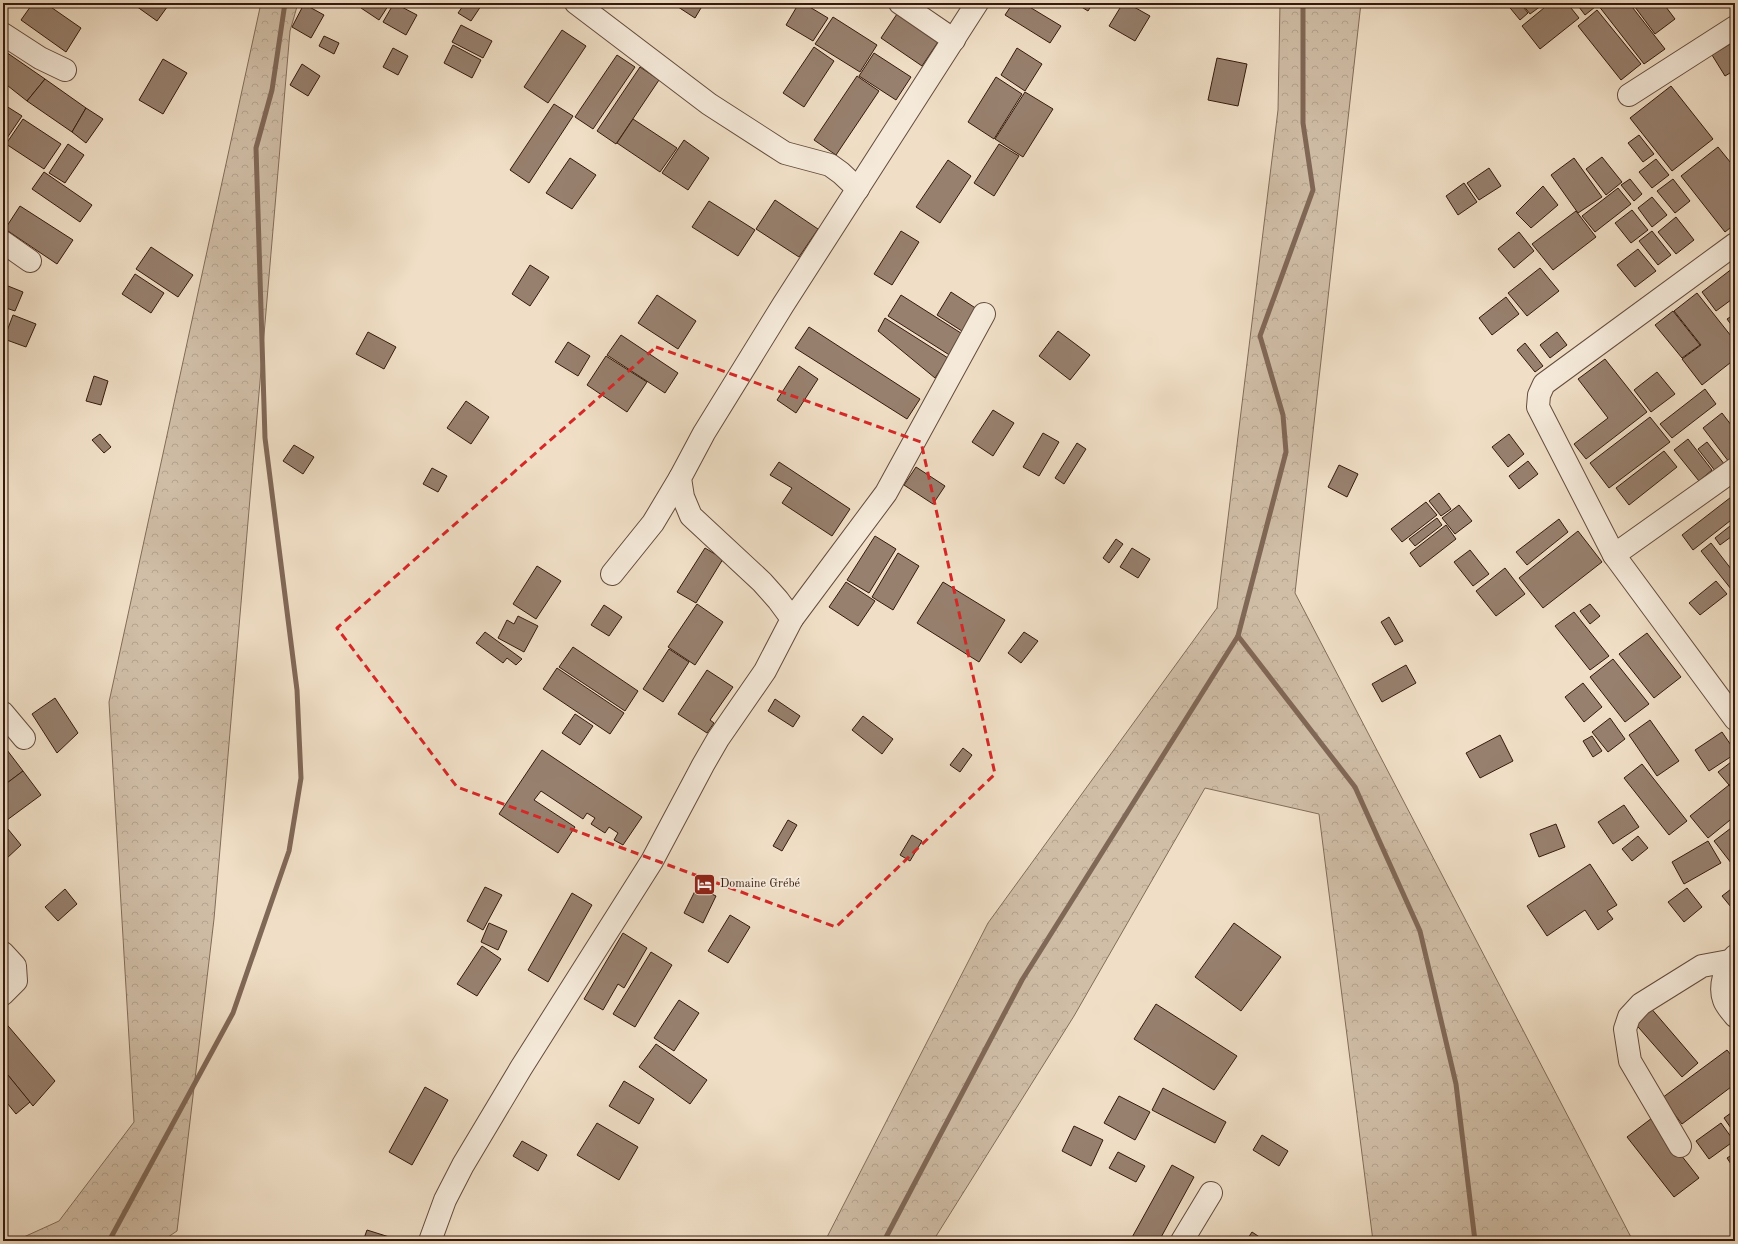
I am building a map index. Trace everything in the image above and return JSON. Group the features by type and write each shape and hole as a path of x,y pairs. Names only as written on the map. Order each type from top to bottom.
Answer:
{"street":[{"path":"576,3 709,104 784,153 830,165 841,173 858,190"},
{"path":"900,3 954,40"},
{"path":"612,574 649,529 680,478 704,433 775,319 977,3"},
{"path":"1629,95 1735,28"},
{"path":"3,34 40,58 65,70"},
{"path":"3,242 30,261"},
{"path":"1734,714 1614,555 1538,407 1539,395 1544,384 1735,244"},
{"path":"430,1241 445,1200 463,1165 521,1068 652,861 702,765 765,671 792,620 886,492 984,314"},
{"path":"1614,555 1735,470"},
{"path":"680,478 682,497 691,516 762,582 778,600 792,620"},
{"path":"3,713 24,738"},
{"path":"3,953 15,966 16,981 3,994"},
{"path":"1732,959 1723,981 1724,1000 1735,1016"},
{"path":"1680,1146 1630,1061 1625,1029 1629,1016 1641,1004 1702,966 1732,959"},
{"path":"1182,1241 1210,1193"}],"highlighted area":[{"path":"656,347 921,442 995,774 836,927 457,787 337,628"}],"green space":[{"path":"261,3 298,3 290,31 214,919 177,1231 162,1241 15,1241 59,1221 134,1122 109,702"},
{"path":"1280,3 1361,3 1295,593 1633,1241 1373,1241 1319,814 1205,788 1074,1016 933,1241 825,1241 988,923 1217,608 1278,110"}],"building":[{"path":"33,3 45,3 81,28 66,52 21,20"},
{"path":"138,3 170,3 157,21 136,6"},
{"path":"365,3 390,3 379,20 361,8"},
{"path":"394,3 417,15 406,35 383,22"},
{"path":"465,3 483,3 471,21 458,13"},
{"path":"672,3 704,3 695,18"},
{"path":"799,3 803,3 828,18 813,41 786,25"},
{"path":"1013,3 1023,3 1061,26 1050,43 1005,15"},
{"path":"1075,3 1093,3 1088,11"},
{"path":"1123,3 1127,3 1150,16 1135,41 1109,26"},
{"path":"1506,3 1520,3 1528,13 1520,20"},
{"path":"1525,3 1545,3 1530,14 1523,5"},
{"path":"1550,3 1567,3 1579,18 1540,49 1522,26"},
{"path":"1576,3 1600,3 1585,15"},
{"path":"1600,3 1629,3 1665,49 1644,64 1598,5"},
{"path":"1632,3 1663,3 1675,19 1655,34"},
{"path":"304,4 324,15 311,38 292,27"},
{"path":"1597,10 1641,64 1621,80 1578,26"},
{"path":"899,11 940,39 922,66 881,38"},
{"path":"833,17 877,45 860,72 815,44"},
{"path":"461,25 492,41 483,58 452,42"},
{"path":"562,30 586,46 548,103 524,87"},
{"path":"324,36 339,43 334,54 319,46"},
{"path":"1735,41 1735,70 1725,76 1712,55"},
{"path":"453,45 481,60 472,78 444,63"},
{"path":"814,47 834,61 804,107 783,93"},
{"path":"393,48 408,56 398,75 383,67"},
{"path":"1017,48 1042,64 1025,91 1001,75"},
{"path":"3,50 45,79 27,101 3,82"},
{"path":"874,53 911,77 896,100 859,76"},
{"path":"617,55 635,67 593,129 575,117"},
{"path":"1217,58 1247,64 1238,106 1208,100"},
{"path":"163,59 187,73 163,114 139,100"},
{"path":"302,64 320,76 308,96 290,85"},
{"path":"640,67 659,80 616,144 597,131"},
{"path":"857,76 879,91 836,155 814,140"},
{"path":"996,77 1022,94 994,139 968,122"},
{"path":"45,79 86,108 72,132 27,101"},
{"path":"1671,86 1713,139 1672,171 1630,118"},
{"path":"1025,92 1053,109 1023,157 995,139"},
{"path":"3,104 22,116 5,141 3,139"},
{"path":"554,104 573,116 529,183 510,170"},
{"path":"86,108 103,119 86,143 72,132"},
{"path":"23,119 61,144 44,169 6,144"},
{"path":"633,119 677,148 660,172 617,143"},
{"path":"1639,135 1654,154 1643,162 1628,143"},
{"path":"684,140 709,158 688,190 662,173"},
{"path":"68,144 84,155 65,183 49,173"},
{"path":"999,144 1019,156 994,196 974,183"},
{"path":"1718,147 1735,168 1735,224 1725,232 1681,176"},
{"path":"1602,157 1622,182 1606,195 1586,169"},
{"path":"570,158 596,175 572,209 546,193"},
{"path":"1574,158 1602,197 1578,213 1551,175"},
{"path":"1656,159 1669,175 1652,188 1639,172"},
{"path":"948,160 971,176 940,223 916,207"},
{"path":"1489,168 1501,186 1479,200 1467,183"},
{"path":"44,172 92,205 80,222 32,189"},
{"path":"1630,179 1642,194 1634,201 1621,185"},
{"path":"1673,179 1690,201 1675,213 1657,191"},
{"path":"1464,183 1477,202 1458,215 1446,196"},
{"path":"1543,186 1558,205 1531,228 1516,213"},
{"path":"1618,188 1631,204 1595,232 1582,216"},
{"path":"1652,197 1667,215 1652,227 1638,208"},
{"path":"775,200 818,229 799,257 756,229"},
{"path":"709,201 755,230 738,256 692,227"},
{"path":"20,206 73,240 57,264 5,229"},
{"path":"1632,210 1648,230 1631,243 1615,223"},
{"path":"1576,211 1596,237 1553,270 1532,244"},
{"path":"1676,217 1694,240 1676,254 1658,232"},
{"path":"901,231 919,242 892,285 874,274"},
{"path":"1652,231 1671,255 1658,265 1639,241"},
{"path":"1519,232 1534,251 1514,268 1498,249"},
{"path":"151,247 193,275 178,297 136,269"},
{"path":"1638,249 1656,271 1635,287 1617,265"},
{"path":"530,265 549,277 530,306 512,294"},
{"path":"1540,268 1559,291 1527,316 1508,293"},
{"path":"1733,268 1735,270 1735,297 1716,311 1702,292"},
{"path":"135,274 164,293 151,313 122,294"},
{"path":"3,284 23,292 15,311 3,307"},
{"path":"951,292 980,311 965,333 937,315"},
{"path":"1697,293 1735,341 1735,359 1702,385 1682,359 1701,345 1674,311"},
{"path":"657,295 696,321 678,349 638,323"},
{"path":"901,295 964,335 951,356 888,316"},
{"path":"1506,297 1519,314 1492,335 1479,318"},
{"path":"1673,311 1700,345 1682,358 1655,325"},
{"path":"1735,314 1735,330 1727,319"},
{"path":"13,315 36,324 26,347 4,339"},
{"path":"885,318 948,358 935,378 878,331"},
{"path":"809,327 920,399 907,419 795,348"},
{"path":"1058,331 1090,355 1070,380 1039,356"},
{"path":"368,332 396,347 384,369 356,354"},
{"path":"1557,332 1567,345 1550,358 1540,345"},
{"path":"621,335 678,373 665,393 607,355"},
{"path":"568,342 590,356 578,376 555,362"},
{"path":"1525,343 1543,366 1535,372 1517,350"},
{"path":"606,356 647,382 627,412 587,385"},
{"path":"1605,359 1647,412 1586,459 1574,444 1608,418 1578,379"},
{"path":"799,366 818,379 796,413 777,400"},
{"path":"1657,372 1675,394 1651,412 1634,390"},
{"path":"94,376 108,381 101,405 86,401"},
{"path":"1705,389 1716,404 1672,438 1660,424"},
{"path":"466,401 489,417 471,444 447,428"},
{"path":"993,410 1014,423 993,456 972,442"},
{"path":"1722,413 1735,430 1735,458 1729,462 1703,428"},
{"path":"1650,417 1670,442 1609,488 1590,463"},
{"path":"1043,433 1059,442 1039,476 1023,467"},
{"path":"100,434 111,447 104,453 92,440"},
{"path":"1509,434 1524,454 1508,467 1492,447"},
{"path":"1688,439 1712,470 1699,481 1674,450"},
{"path":"1707,442 1725,465 1716,472 1698,449"},
{"path":"1077,443 1086,449 1064,484 1055,478"},
{"path":"294,445 314,457 303,474 283,461"},
{"path":"1664,451 1677,467 1629,505 1616,488"},
{"path":"1528,461 1538,474 1519,489 1509,476"},
{"path":"779,462 850,509 832,536 782,503 792,488 770,475"},
{"path":"1339,465 1358,474 1347,497 1328,487"},
{"path":"916,467 945,486 933,504 904,485"},
{"path":"432,468 447,476 438,492 423,484"},
{"path":"1439,493 1451,509 1441,516 1429,501"},
{"path":"1735,494 1735,517 1693,550 1682,535"},
{"path":"1426,502 1437,515 1402,542 1391,529"},
{"path":"1459,505 1472,521 1455,534 1442,518"},
{"path":"1437,518 1442,525 1415,546 1409,539"},
{"path":"1559,519 1568,532 1527,565 1516,552"},
{"path":"1735,522 1735,534 1720,545 1715,538"},
{"path":"1446,525 1456,539 1420,567 1410,553"},
{"path":"1578,531 1602,562 1543,608 1519,578"},
{"path":"875,536 896,549 869,593 847,580"},
{"path":"1116,539 1123,544 1109,563 1103,558"},
{"path":"1711,543 1735,574 1735,586 1731,589 1701,551"},
{"path":"705,548 723,559 696,603 677,592"},
{"path":"1132,548 1150,559 1138,578 1120,567"},
{"path":"1470,550 1489,574 1473,586 1454,562"},
{"path":"898,553 919,566 893,610 872,597"},
{"path":"537,566 561,581 536,619 513,604"},
{"path":"1505,568 1525,594 1496,616 1476,591"},
{"path":"1716,581 1727,594 1700,615 1689,603"},
{"path":"846,582 875,601 858,626 829,607"},
{"path":"943,582 1005,620 979,662 917,623"},
{"path":"697,604 723,622 695,665 668,647"},
{"path":"1590,604 1600,616 1590,624 1580,611"},
{"path":"604,605 622,617 609,636 591,625"},
{"path":"1574,612 1609,656 1590,670 1555,626"},
{"path":"518,616 538,626 524,652 498,638 507,620 514,624"},
{"path":"1389,617 1403,641 1395,645 1381,622"},
{"path":"485,632 522,659 516,665 507,658 503,663 476,643"},
{"path":"1024,632 1038,641 1021,663 1008,653"},
{"path":"1647,633 1681,677 1654,698 1619,654"},
{"path":"573,647 638,691 625,711 559,667"},
{"path":"669,649 689,662 663,702 643,689"},
{"path":"1613,659 1649,704 1625,722 1590,677"},
{"path":"1406,665 1416,683 1382,702 1372,684"},
{"path":"557,668 624,713 610,734 543,689"},
{"path":"707,670 733,687 710,720 714,723 707,733 678,714"},
{"path":"1583,683 1602,707 1584,722 1565,697"},
{"path":"55,698 78,733 57,753 32,714"},
{"path":"775,699 800,716 793,727 768,711"},
{"path":"575,714 593,726 580,745 562,733"},
{"path":"863,716 893,739 882,754 852,730"},
{"path":"1610,718 1625,739 1608,752 1592,732"},
{"path":"1650,720 1679,761 1657,776 1629,735"},
{"path":"1722,732 1735,751 1735,754 1709,771 1695,750"},
{"path":"1500,735 1513,761 1480,778 1466,753"},
{"path":"1592,736 1602,751 1593,757 1583,741"},
{"path":"963,748 972,755 960,772 950,765"},
{"path":"7,750 23,771 3,786 3,753"},
{"path":"542,750 642,817 623,845 614,840 618,833 609,827 605,833 591,824 595,818 587,813 583,819 541,791 534,800 575,827 558,853 499,814"},
{"path":"1735,759 1735,781 1729,785 1718,772"},
{"path":"1642,764 1687,821 1669,835 1624,778"},
{"path":"23,771 41,795 3,823 3,786"},
{"path":"1729,785 1735,793 1735,816 1708,838 1690,816"},
{"path":"1624,805 1639,827 1613,844 1598,822"},
{"path":"788,820 797,825 782,851 773,846"},
{"path":"3,823 21,845 6,859 3,856"},
{"path":"1556,824 1565,847 1539,857 1530,834"},
{"path":"1735,825 1735,868 1714,841"},
{"path":"912,835 922,841 910,861 900,855"},
{"path":"1638,836 1648,848 1632,861 1622,849"},
{"path":"1708,841 1721,863 1684,884 1672,862"},
{"path":"1590,864 1617,905 1607,911 1613,919 1598,930 1585,910 1547,936 1527,906"},
{"path":"1735,886 1735,912 1722,896"},
{"path":"485,887 502,895 483,930 467,921"},
{"path":"697,887 716,896 703,923 684,913"},
{"path":"1687,888 1702,907 1684,922 1668,902"},
{"path":"65,889 77,904 58,921 45,907"},
{"path":"572,893 592,905 548,982 528,970"},
{"path":"730,915 750,927 728,963 708,951"},
{"path":"489,923 507,931 498,950 481,942"},
{"path":"1234,923 1281,957 1241,1011 1195,977"},
{"path":"623,933 647,948 624,988 618,984 603,1010 584,999"},
{"path":"482,946 501,959 477,996 457,984"},
{"path":"651,952 672,965 635,1027 613,1014"},
{"path":"679,1000 699,1013 674,1051 654,1038"},
{"path":"1156,1004 1237,1056 1214,1090 1134,1039"},
{"path":"1649,1006 1698,1063 1682,1077 1632,1020"},
{"path":"3,1020 55,1081 33,1106 3,1069"},
{"path":"656,1044 707,1080 690,1104 639,1067"},
{"path":"1727,1050 1735,1060 1735,1084 1682,1124 1662,1098"},
{"path":"3,1069 30,1102 16,1114 3,1098"},
{"path":"624,1081 654,1099 639,1124 609,1106"},
{"path":"425,1087 448,1100 412,1165 389,1152"},
{"path":"1163,1088 1226,1122 1215,1143 1152,1110"},
{"path":"1119,1096 1150,1112 1135,1140 1104,1123"},
{"path":"1735,1110 1735,1134 1724,1118"},
{"path":"1652,1118 1699,1178 1674,1197 1627,1137"},
{"path":"597,1123 638,1147 619,1180 577,1155"},
{"path":"1721,1123 1734,1141 1709,1159 1696,1141"},
{"path":"1074,1126 1103,1140 1091,1166 1062,1151"},
{"path":"1262,1135 1288,1151 1279,1166 1253,1150"},
{"path":"522,1141 547,1155 538,1171 513,1156"},
{"path":"1118,1152 1145,1166 1136,1182 1109,1168"},
{"path":"1735,1153 1735,1170 1727,1158"},
{"path":"1172,1165 1194,1177 1159,1241 1130,1241"},
{"path":"367,1230 402,1241 363,1241"},
{"path":"1252,1232 1261,1238 1260,1241 1246,1241"}],"waterway":[{"path":"109,1241 233,1013 289,851 301,778 297,690 265,438 256,148 272,90 285,3"},
{"path":"884,1241 1022,980 1238,636 1286,452 1283,415 1260,336 1313,190 1303,123 1303,3"},
{"path":"1238,636 1355,787 1420,931 1456,1084 1475,1241"}],"place":[{"name":"Domaine Grébé","path":"704,884"}]}
